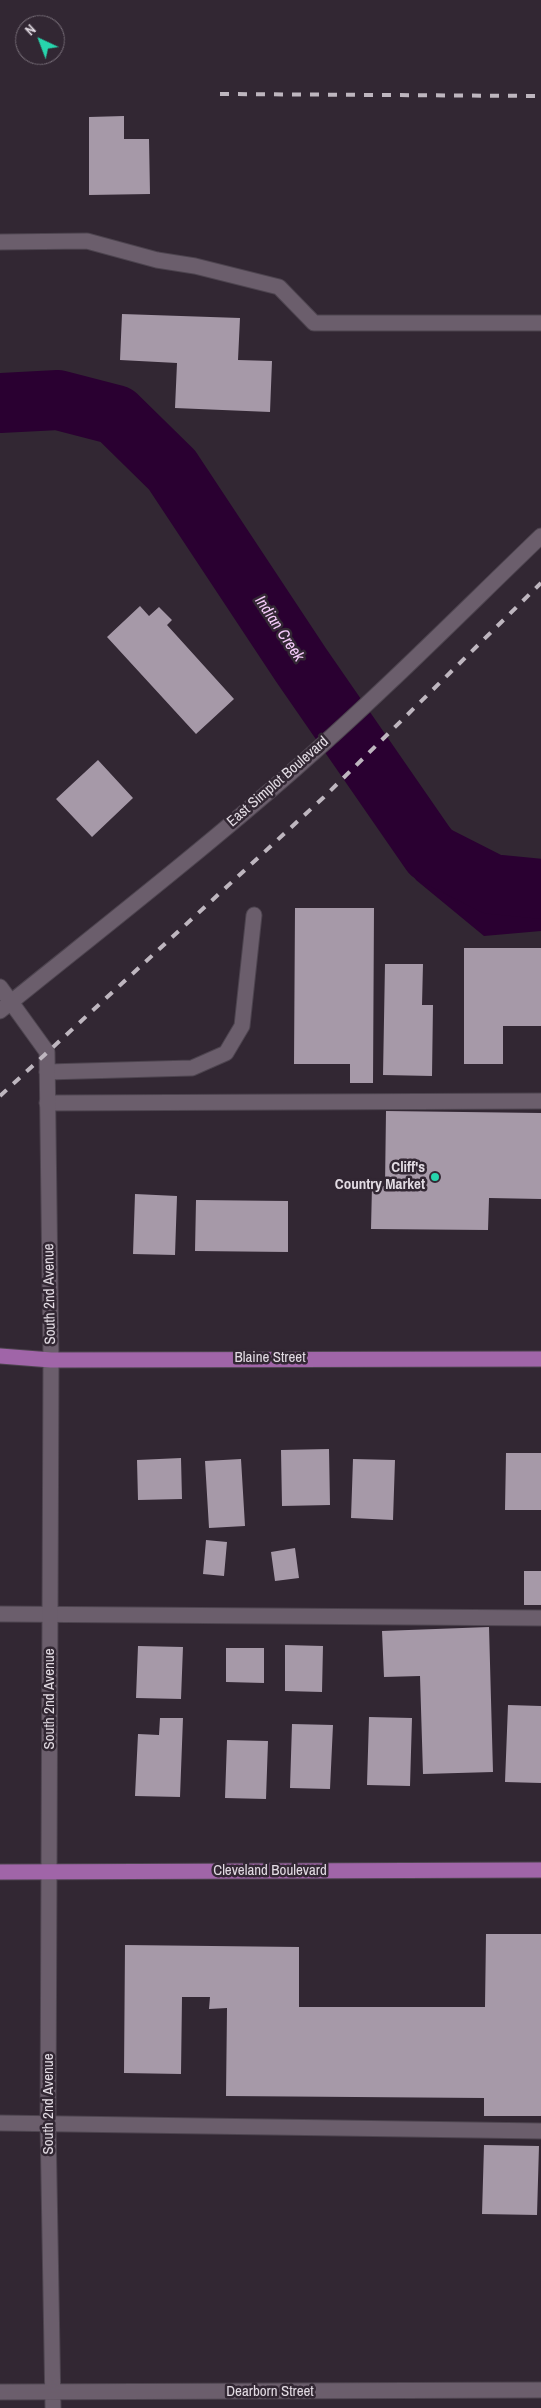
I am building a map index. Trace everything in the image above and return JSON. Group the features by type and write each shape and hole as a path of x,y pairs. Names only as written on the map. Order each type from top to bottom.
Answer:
{"main road":[{"name":"Blaine Street","path":"0,1356 51,1360 541,1359"},
{"name":"Cleveland Boulevard","path":"0,1872 541,1870"}],"street":[{"path":"0,242 87,241 158,260 279,287 314,323 541,323"},
{"name":"East Simplot Boulevard","path":"6,1006 145,895 294,769 364,706 541,536"},
{"path":"47,1072 192,1068 226,1053 242,1026 254,915"},
{"name":"South 2nd Avenue","path":"0,987 6,1006 46,1052 47,1072 51,1360 48,2123 53,2408"},
{"path":"47,1103 541,1101"},
{"path":"0,1614 541,1618"},
{"path":"0,2123 541,2131"},
{"name":"Dearborn Street","path":"0,2392 541,2390"}],"shaded area":[{"path":"391,765 478,858 541,870 541,931 484,936 416,880 359,789"}],"building":[{"path":"124,116 124,139 149,139 150,194 89,195 89,117"},
{"path":"122,314 240,318 238,360 272,361 270,412 175,408 177,363 120,360"},
{"path":"140,606 149,616 159,607 172,620 167,625 234,699 196,734 107,637"},
{"path":"98,760 133,798 92,837 56,799"},
{"path":"295,908 374,908 373,1083 350,1083 350,1064 294,1064"},
{"path":"464,948 541,948 541,1026 503,1026 503,1064 464,1064"},
{"path":"385,964 423,964 422,1005 433,1005 432,1076 383,1075"},
{"path":"386,1111 541,1113 541,1199 489,1198 488,1230 371,1229 372,1186 385,1186"},
{"path":"135,1194 177,1196 175,1255 133,1254"},
{"path":"196,1200 288,1201 288,1252 195,1251"},
{"path":"329,1449 330,1505 282,1506 281,1450"},
{"path":"506,1453 541,1453 541,1510 505,1510"},
{"path":"181,1458 182,1499 138,1500 137,1460"},
{"path":"241,1459 245,1526 209,1528 205,1461"},
{"path":"353,1459 395,1460 393,1520 351,1518"},
{"path":"206,1540 227,1542 224,1576 203,1574"},
{"path":"295,1548 299,1578 275,1581 271,1552"},
{"path":"524,1571 541,1571 541,1605 524,1605"},
{"path":"489,1627 493,1772 423,1774 420,1676 384,1677 382,1631"},
{"path":"285,1645 323,1646 322,1692 285,1691"},
{"path":"138,1646 183,1647 181,1699 136,1698"},
{"path":"226,1648 264,1648 264,1683 226,1682"},
{"path":"508,1705 541,1706 541,1783 505,1782"},
{"path":"369,1717 412,1718 410,1786 367,1785"},
{"path":"160,1718 183,1718 180,1797 135,1796 138,1734 159,1735"},
{"path":"292,1724 333,1725 330,1789 290,1788"},
{"path":"227,1740 268,1741 266,1799 225,1798"},
{"path":"486,1934 541,1934 541,2116 484,2116 484,2098 226,2096 227,2008 209,2009 210,1997 182,1997 181,2074 124,2073 125,1945 299,1947 299,2007 485,2007"},
{"path":"484,2145 539,2146 537,2215 482,2214"}],"waterway":[{"name":"Indian Creek","path":"0,403 58,400 116,415 172,470 301,665 431,853 492,884 541,889"}],"railway":[{"path":"220,94 541,96"},
{"path":"0,1096 324,797 541,583"}],"place":[{"name":"Cliff's Country Market","path":"435,1177"}]}
